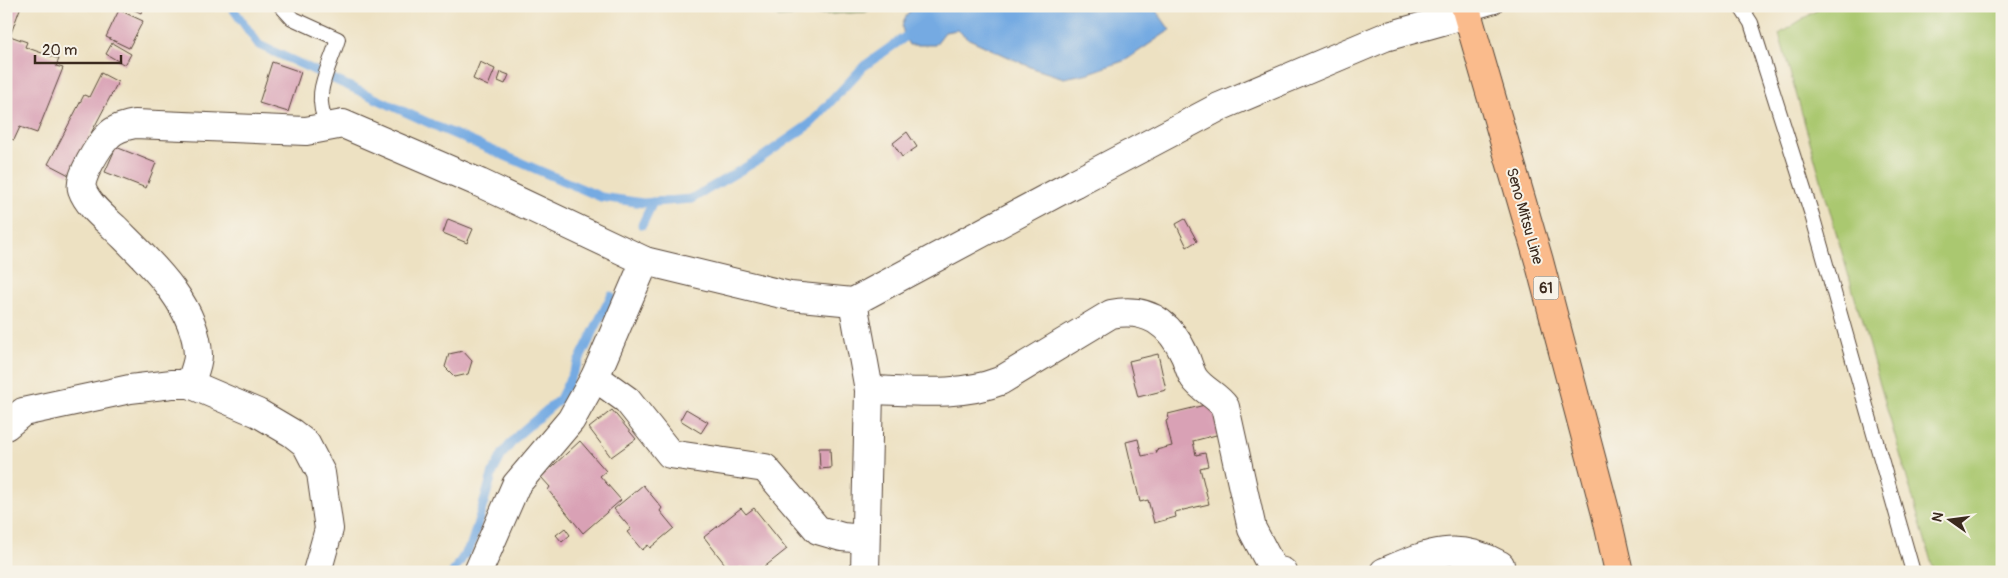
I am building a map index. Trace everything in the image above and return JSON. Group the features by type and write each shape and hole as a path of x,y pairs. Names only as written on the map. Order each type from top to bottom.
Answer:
{"main road":[{"name":"Seno Mitsu Line","path":"1466,10 1538,262 1620,572"}],"street":[{"path":"190,384 198,357 195,335 176,296 158,272 94,208 82,189 82,176 108,136 119,128 135,124 306,131 343,124 480,183 644,261 790,296 853,302 1219,107 1385,37 1466,10"},
{"path":"478,572 516,486 571,420 595,377 644,261"},
{"path":"853,302 869,390 865,572"},
{"path":"869,390 966,390 983,387 1000,381 1111,314 1126,311 1154,317 1171,334 1184,354 1194,378 1218,398 1225,407 1252,530 1273,569 1283,572"},
{"path":"595,377 627,400 670,454 765,468 818,530 842,537 865,539"},
{"path":"6,426 23,412 130,389 190,384 258,413 292,433 306,444 322,473 329,529 317,572"},
{"path":"1384,572 1425,555 1466,551 1482,555 1500,566 1501,572"}],"lane":[{"path":"281,6 292,18 338,39 319,94 321,113 328,127"},
{"path":"1466,10 1495,6"},
{"path":"1740,6 1751,23 1812,215 1913,572"}],"green space":[{"path":"771,6 875,6 866,12 778,17"},
{"path":"1817,6 2002,6 2002,572 1934,572 1779,34 1817,10"}],"water":[{"path":"914,6 1153,6 1170,30 1126,60 1089,73 1064,78 1035,69 969,39 957,30 945,32 935,45 909,45 902,25"}],"building":[{"path":"6,6 21,6 10,36 27,42 25,47 59,59 56,66 63,68 37,133 20,127 14,140 6,137"},
{"path":"126,6 143,6 141,13"},
{"path":"119,10 143,21 129,48 106,37"},
{"path":"112,43 131,54 125,65 106,54"},
{"path":"272,62 301,72 288,112 259,103"},
{"path":"480,62 495,69 488,86 473,79"},
{"path":"501,72 509,75 505,84 498,81"},
{"path":"101,73 118,82 69,175 48,164 84,95 89,97"},
{"path":"907,132 917,147 902,157 893,143"},
{"path":"116,147 156,163 146,188 105,172"},
{"path":"448,219 473,229 467,243 443,233"},
{"path":"1185,219 1197,241 1187,247 1176,224"},
{"path":"463,351 472,361 468,374 455,377 445,367 449,354"},
{"path":"1158,354 1166,390 1138,397 1129,361"},
{"path":"1213,403 1220,434 1193,441 1196,455 1205,453 1208,466 1200,468 1209,504 1175,512 1176,517 1154,523 1148,500 1140,502 1126,442 1138,439 1142,456 1157,453 1156,450 1172,446 1166,421 1169,419 1168,414"},
{"path":"686,409 708,422 701,433 680,420"},
{"path":"612,410 636,439 611,457 589,428"},
{"path":"580,441 606,471 600,476 621,500 583,533 548,490 550,487 541,477"},
{"path":"819,448 830,448 831,468 820,469"},
{"path":"643,485 662,508 660,511 674,528 650,548 648,545 642,550 627,532 631,529 614,509"},
{"path":"741,508 746,514 754,508 787,549 758,572 747,572 742,566 735,572 731,572 704,537"},
{"path":"565,528 570,535 562,542 556,535"}],"waterway":[{"path":"231,6 259,45 440,128 601,197 643,203 691,199 758,160 810,124 864,66 915,30"},
{"path":"642,225 653,202"},
{"path":"453,572 471,545 493,472 503,453 519,434 560,399 611,296"}]}
